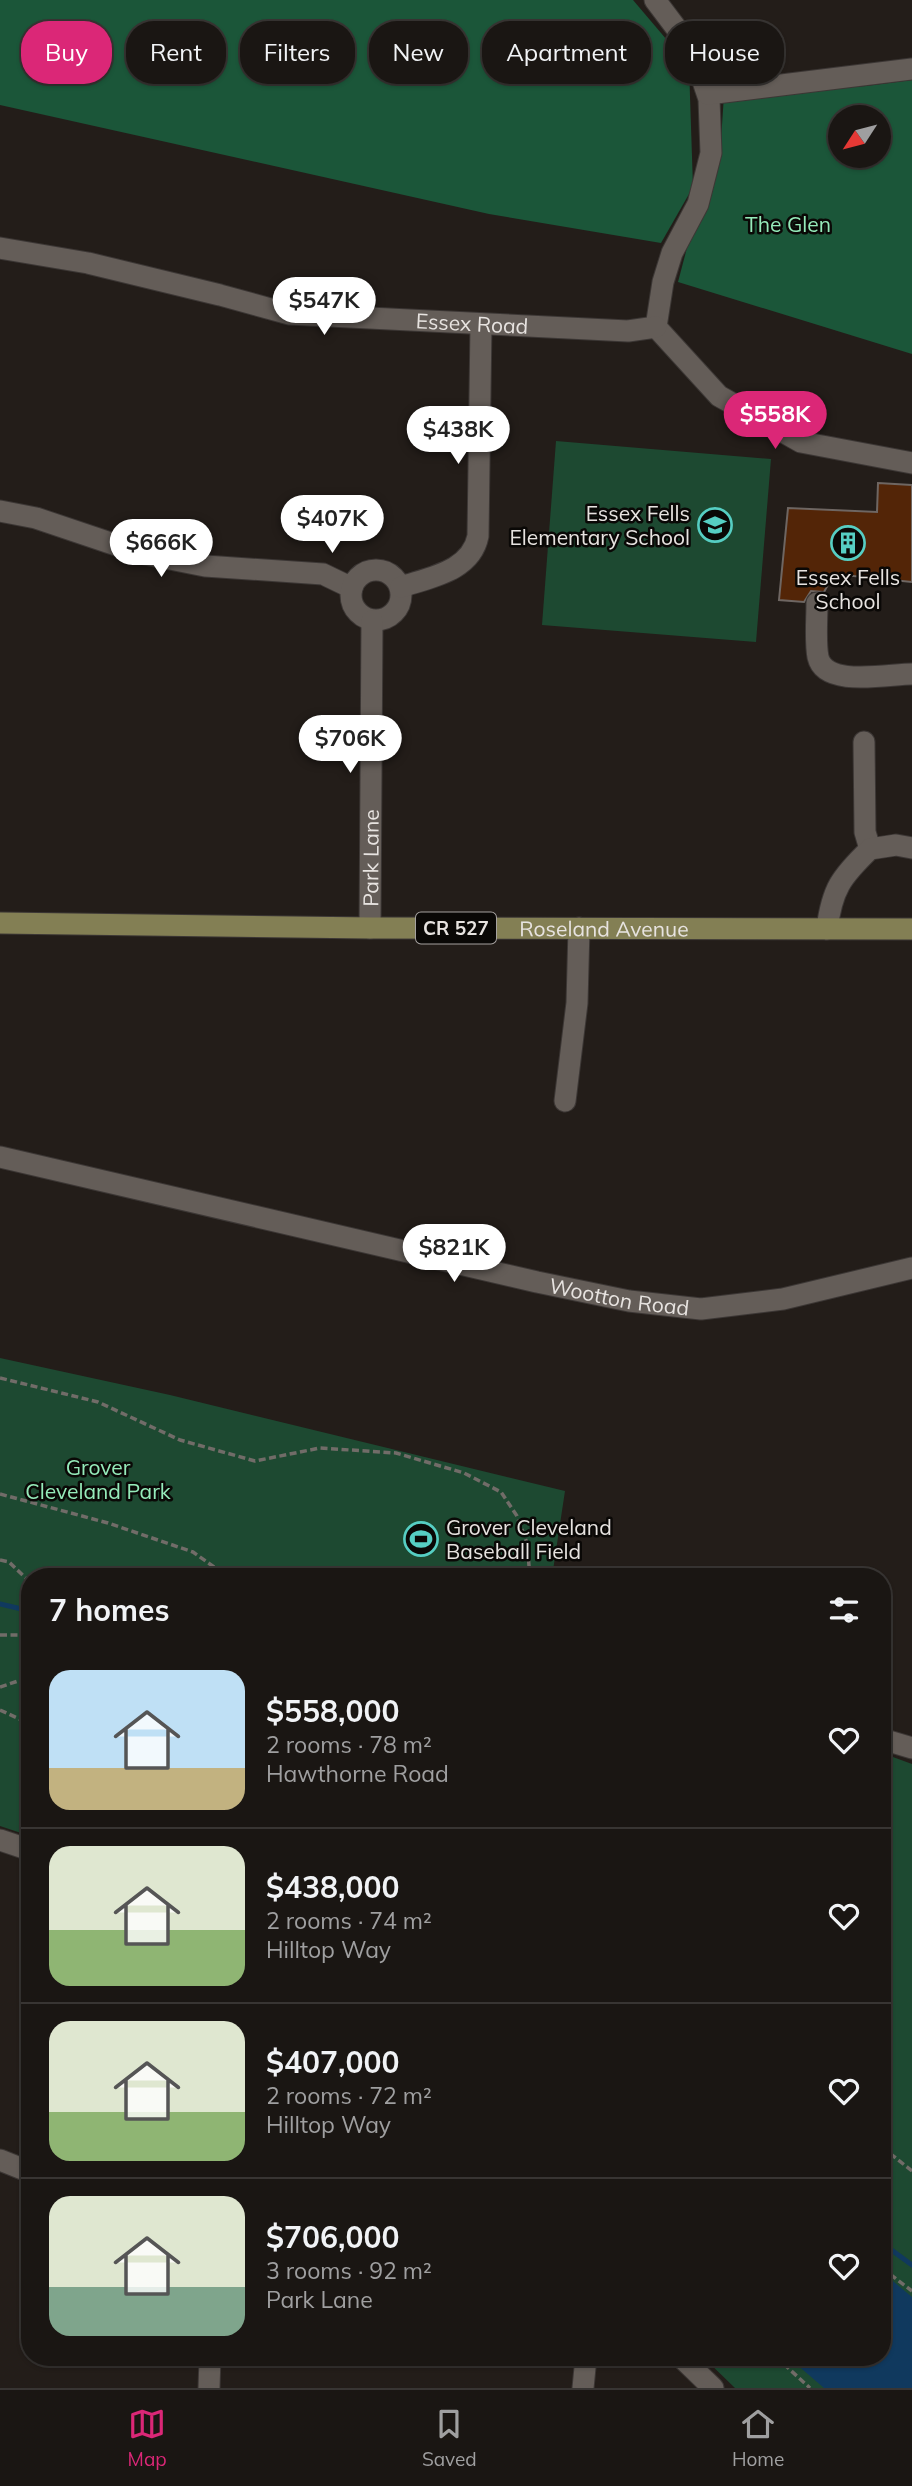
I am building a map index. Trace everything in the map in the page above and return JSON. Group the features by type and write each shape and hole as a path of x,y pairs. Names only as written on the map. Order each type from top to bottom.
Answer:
{"main road":[{"name":"Roseland Avenue","path":"0,923 370,928 912,929"}],"street":[{"path":"655,0 692,49 708,94 711,153 698,204 672,253 663,282 656,327 719,396 802,442 912,463"},
{"path":"708,94 912,69"},
{"name":"Essex Road","path":"0,248 88,263 289,314 628,331 656,327"},
{"path":"401,587 452,568 470,556 475,546 478,536 481,324"},
{"path":"0,511 36,518 140,553 205,566 323,574 352,588"},
{"path":"365,572 386,572 395,578 401,587 399,608 392,616 382,621 362,617 354,609 352,588 365,572"},
{"path":"817,603 818,658 825,670 836,676 912,674"},
{"name":"Park Lane","path":"370,928 372,621"},
{"path":"864,741 865,832 870,849"},
{"path":"827,929 830,902 835,890 870,849 895,845 912,848"},
{"path":"565,1101 578,1003 579,928"},
{"name":"Wootton Road","path":"0,1157 629,1301 701,1309 783,1299 912,1268"},
{"path":"891,1741 912,1748"},
{"path":"0,1840 21,1847"},
{"path":"0,2160 21,2168"},
{"path":"209,2388 210,2366"},
{"path":"583,2388 585,2366"},
{"path":"690,2366 713,2388"}],"path":[{"path":"0,1378 99,1402 180,1440 255,1461 320,1448 396,1453 464,1472 501,1492 517,1516 527,1543 529,1568"},
{"path":"0,1494 108,1522 193,1552 215,1568"},
{"path":"0,1560 9,1562 21,1573"},
{"path":"0,1635 21,1635"},
{"path":"0,1687 21,1680"},
{"path":"0,1710 21,1720"},
{"path":"891,2154 912,2171"},
{"path":"891,2275 912,2291"},
{"path":"786,2366 810,2388"}],"green space":[{"path":"0,0 633,0 651,21 482,21 482,84 651,84 651,21 665,38 665,84 690,84 693,187 661,243 489,214 0,105"},
{"name":"The Glen","path":"912,80 912,354 678,282 688,244 720,155 724,95 866,86"},
{"path":"556,441 771,459 756,642 542,625"},
{"name":"Grover Cleveland Park","path":"0,1358 170,1395 565,1491 553,1568 21,1568 21,1833 0,1826"},
{"path":"891,1756 912,1764 912,2388 735,2388 712,2366 891,2366"}],"water":[{"path":"891,2280 912,2297 912,2388 824,2388 798,2366 891,2366"}],"building":[{"name":"Essex Fells School","path":"878,483 912,485 912,582 834,574 824,592 811,591 804,602 779,600 788,508 877,512"}],"waterway":[{"path":"0,1604 21,1609"},
{"path":"891,2250 912,2265"}],"place":[{"name":"Essex Fells Elementary School","path":"715,525"},
{"name":"Essex Fells School","path":"848,543"},
{"name":"Grover Cleveland Baseball Field","path":"421,1539"}]}
